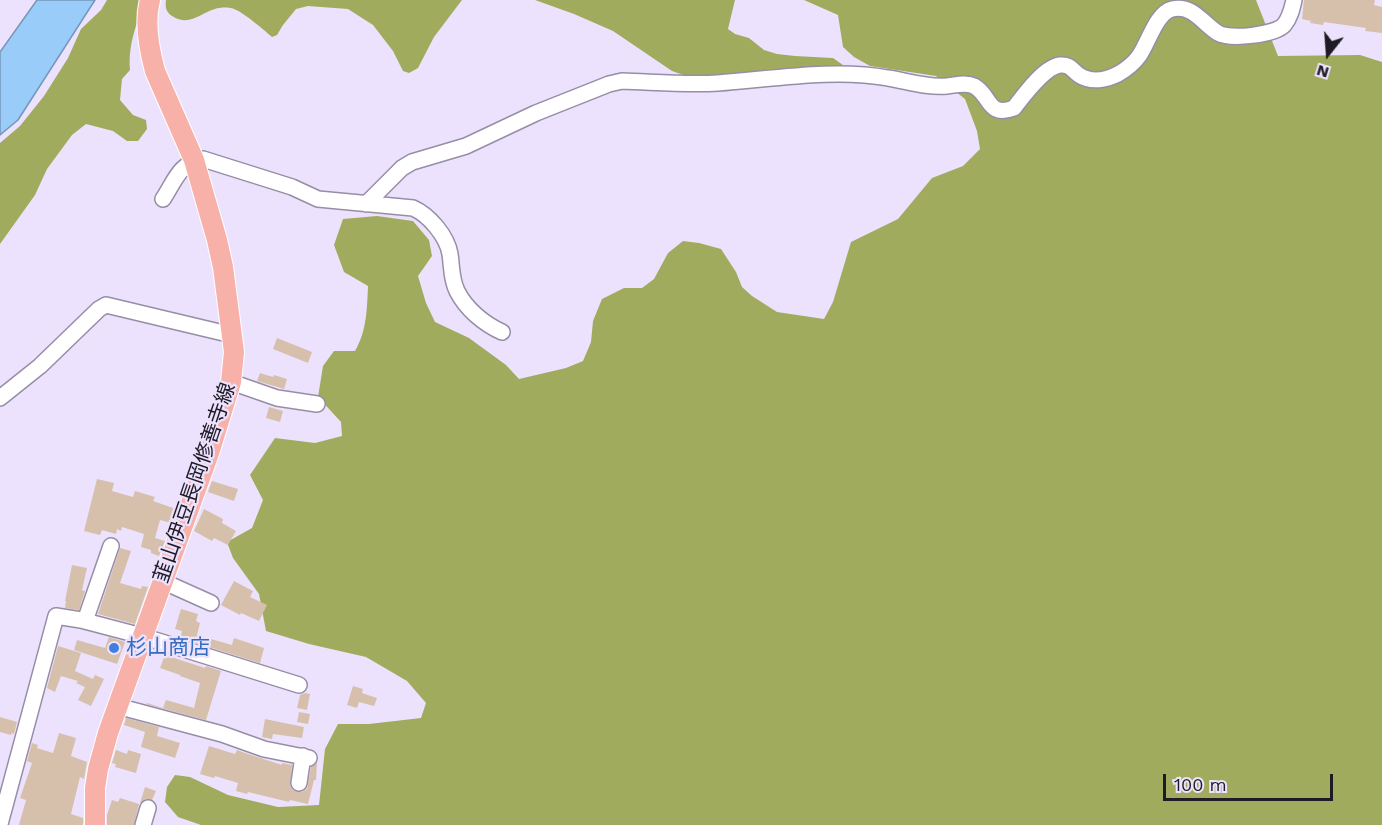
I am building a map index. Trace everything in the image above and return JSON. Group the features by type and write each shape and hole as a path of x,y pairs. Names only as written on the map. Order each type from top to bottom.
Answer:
{"main road":[{"name":"韮山伊豆長岡修善寺線","path":"95,825 95,788 108,733 209,453 231,382 238,345 218,240 194,160 151,57 148,34 150,0"}],"street":[{"path":"366,204 402,168 412,162 466,146 536,113 622,81 715,83 842,74 874,75 934,86 972,85 977,87 995,109 1008,110 1014,108 1045,73 1058,66 1068,66 1086,79 1095,81 1118,74 1138,57 1162,15 1172,9 1186,9 1218,33 1234,37 1276,31 1290,16 1294,0"},
{"path":"163,199 182,169 194,160 203,159 292,187 318,199 413,208 422,212 442,235 450,251 452,274 457,290 470,310 493,328 502,332"},
{"path":"0,398 40,366 99,309 106,305 238,345"},
{"path":"231,382 277,398 317,404"},
{"path":"85,621 111,546"},
{"path":"162,581 211,603"},
{"path":"0,824 56,616 142,636 298,685"},
{"path":"117,706 222,734 264,749 306,757 298,783"},
{"path":"142,825 148,808"}],"green space":[{"path":"107,0 144,0 132,43 130,70 122,79 120,100 133,115 146,120 147,129 138,141 127,141 113,131 86,124 72,135 47,169 35,195 0,244 0,143 20,126 44,96 68,58 81,29 101,10"},
{"path":"166,0 462,0 434,37 418,68 409,73 403,71 393,51 373,25 348,9 308,6 296,9 277,35 272,37 248,17 232,8 217,8 190,20 184,20 168,13"},
{"path":"535,0 735,0 728,29 735,34 749,38 764,50 777,54 833,58 843,65 841,70 692,78 672,71 613,31"},
{"path":"804,0 1256,0 1278,56 1360,55 1382,62 1382,825 201,825 178,817 165,802 167,787 175,775 190,777 228,795 278,807 319,805 325,749 338,724 369,724 421,718 426,703 407,681 366,657 266,631 259,594 233,558 227,542 252,528 263,500 250,475 275,438 315,443 342,436 341,422 318,397 323,366 334,351 355,351 364,327 368,286 344,272 334,245 343,219 377,216 413,221 429,240 432,256 418,276 426,303 435,322 469,338 506,365 519,379 566,368 583,361 591,342 593,321 602,299 624,288 642,288 654,279 668,253 683,241 721,249 736,272 742,287 777,312 824,319 833,302 851,242 898,219 932,178 963,166 980,149 977,131 965,99 936,76 870,66 854,57 843,47 838,15"}],"water":[{"path":"37,0 95,0 18,120 0,135 0,52"}],"building":[{"path":"1304,0 1375,0 1374,5 1382,7 1382,33 1365,31 1366,28 1324,22 1323,25 1310,23 1311,21 1302,19"},
{"path":"277,338 312,352 308,363 273,349"},
{"path":"260,373 287,379 284,389 257,381"},
{"path":"269,407 283,411 280,422 266,418"},
{"path":"97,479 114,483 112,491 133,497 135,491 155,497 153,501 176,509 171,523 160,520 155,538 165,541 159,556 141,547 144,534 122,527 121,531 117,529 116,534 102,530 100,535 84,531"},
{"path":"212,481 238,489 234,501 208,492"},
{"path":"204,509 223,519 222,523 236,531 228,545 214,538 212,541 194,531"},
{"path":"120,548 131,551 120,583 141,589 142,586 148,587 135,624 98,614"},
{"path":"72,565 87,568 82,590 85,591 79,610 65,608"},
{"path":"234,581 253,591 250,597 267,605 259,621 241,613 240,615 221,605"},
{"path":"181,609 198,614 196,621 200,623 197,635 232,645 234,638 264,648 260,663 180,638 182,631 175,629"},
{"path":"109,637 125,642 117,664 74,650 77,640 105,648"},
{"path":"58,646 81,653 75,671 93,679 95,675 104,679 91,706 78,700 85,687 76,683 78,681 61,676 55,692 47,688"},
{"path":"165,655 221,671 206,720 146,704 163,708 166,700 194,708 200,683 160,668"},
{"path":"353,686 363,689 362,693 377,698 374,706 359,702 357,708 347,705"},
{"path":"310,694 307,710 297,708 300,695"},
{"path":"299,712 310,714 308,724 297,722"},
{"path":"0,717 17,722 14,734 0,732"},
{"path":"126,718 159,727 157,736 180,743 175,758 141,747 145,732 124,725"},
{"path":"265,719 304,727 302,738 273,734 272,739 262,737"},
{"path":"59,733 76,738 71,756 87,762 84,779 80,777 71,814 83,818 83,825 19,825 26,800 20,798 32,763 27,761 32,743 38,745 37,748 53,753"},
{"path":"209,746 235,754 237,750 282,765 282,763 292,765 290,786 297,792 307,789 311,767 317,763 316,780 314,780 308,804 236,791 238,783 200,774"},
{"path":"116,750 127,754 128,750 141,754 136,773 115,767 116,764 112,763"},
{"path":"145,787 156,791 152,800 145,799 140,803"},
{"path":"120,798 139,804 134,825 107,825 107,815 112,800 118,802"}],"place":[{"name":"杉山商店","path":"114,648"}]}
